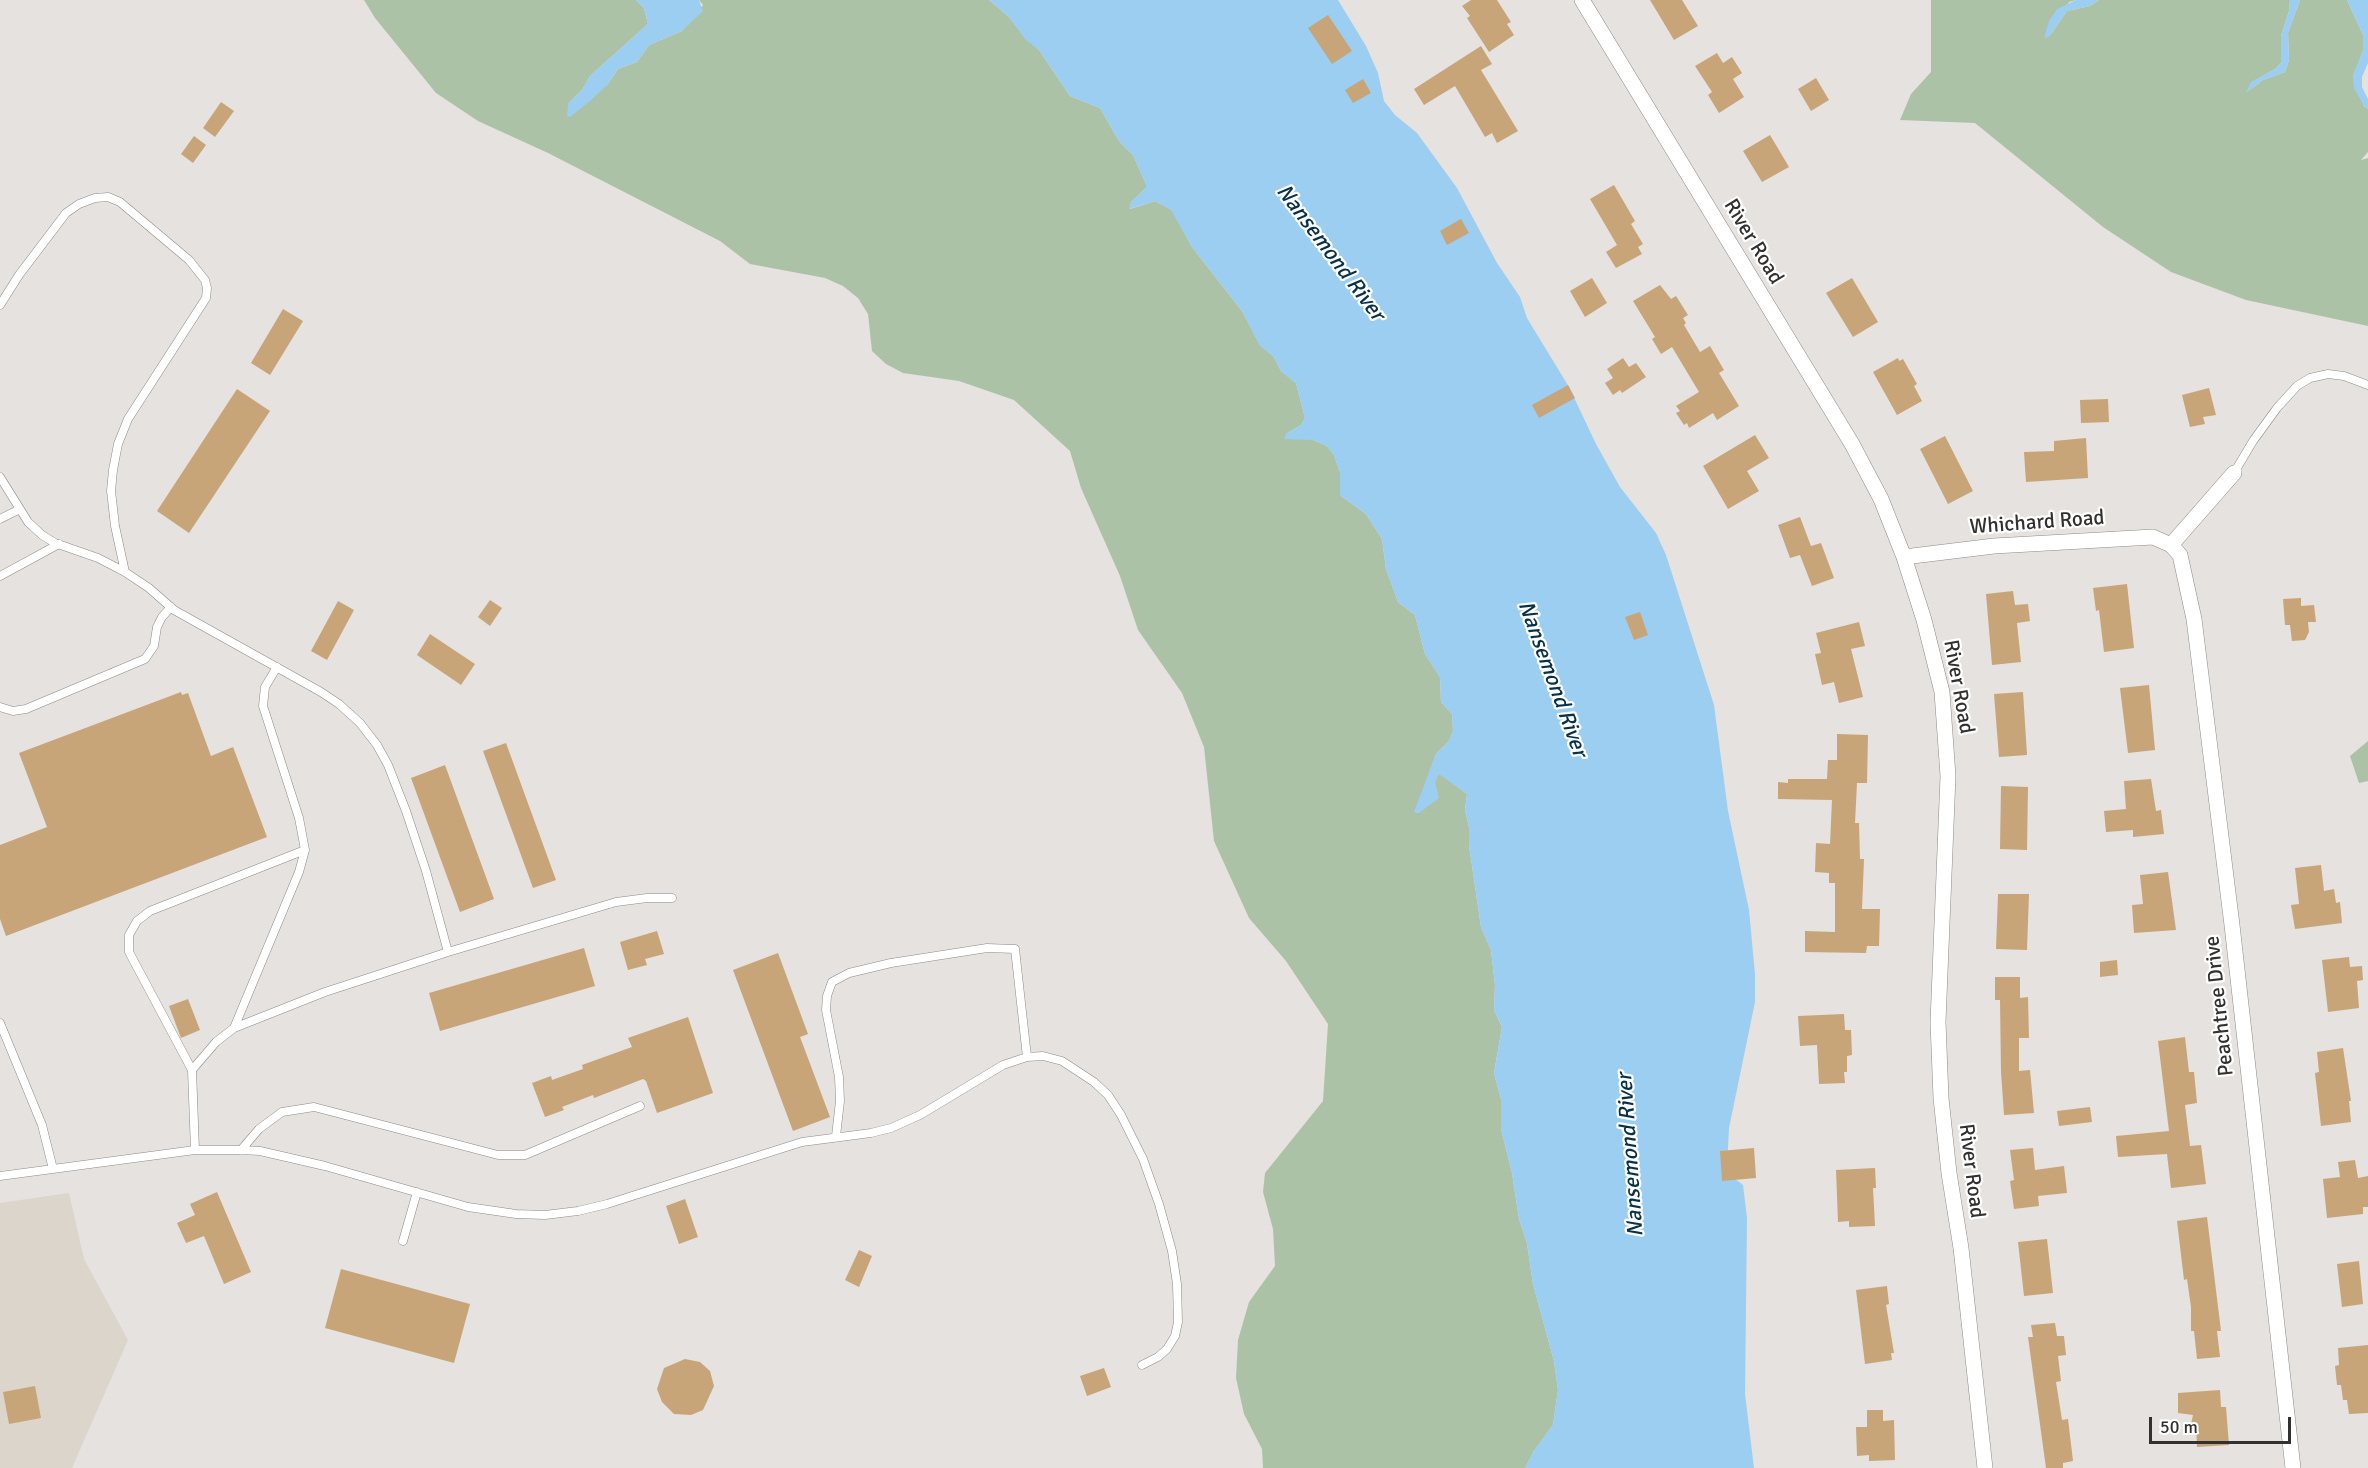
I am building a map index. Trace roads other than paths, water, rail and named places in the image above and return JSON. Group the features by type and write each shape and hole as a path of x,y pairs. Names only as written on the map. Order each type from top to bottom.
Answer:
{"street":[{"name":"River Road","path":"1582,0 1852,444 1881,499 1904,557 1929,641 1942,692 1948,776 1938,1022 1941,1098 1985,1468"},
{"path":"2172,545 2234,473"},
{"name":"Whichard Road","path":"1904,557 1994,546 2110,538 2153,537 2172,545"},
{"name":"Peachtree Drive","path":"2172,545 2184,564 2194,619 2232,925 2293,1468"}],"lane":[{"path":"0,305 19,275 66,213 79,204 95,198 108,197 120,202 189,260 205,280 206,298 128,419 118,444 111,491 115,526 125,572"},
{"path":"2234,473 2265,424 2297,386 2310,378 2328,374 2344,376 2368,386"},
{"path":"0,477 28,522 42,535 125,572 171,607 339,704 360,723 377,745 388,765 406,811 448,952"},
{"path":"0,519 20,509"},
{"path":"0,576 59,544"},
{"path":"0,707 13,711 26,709 145,659 154,646 162,617 171,607"},
{"path":"234,1028 299,872 305,850 299,818 263,706 266,687 277,667"},
{"path":"195,1150 192,1070 129,952 129,935 138,921 150,911 305,850"},
{"path":"192,1070 216,1041 234,1028 325,992 448,952 616,902 672,898"},
{"path":"836,1136 840,1101 839,1077 826,1003 832,982 849,973 891,963 987,948 1015,949 1027,1057"},
{"path":"0,1023 42,1125 53,1169"},
{"path":"0,1176 195,1150 260,1151 325,1166 468,1207 516,1214 545,1215 578,1211 607,1204 802,1142 871,1133 891,1128 920,1115 1003,1065 1027,1057 1043,1056 1062,1061 1094,1082 1108,1095 1122,1115 1143,1159 1159,1204 1172,1251 1177,1284 1178,1322 1167,1349 1158,1357 1142,1365"},
{"path":"241,1150 259,1129 282,1112 314,1107 498,1155 525,1155 640,1106"},
{"path":"403,1241 417,1192"}],"water":[{"path":"636,0 699,0 703,11 682,31 649,45 637,62 618,69 607,85 590,101 570,117 567,116 568,104 582,90 590,76 648,24 644,8"},
{"name":"Nansemond River","path":"989,0 1338,0 1366,46 1378,73 1384,101 1395,115 1417,133 1457,188 1497,263 1520,297 1527,318 1569,387 1596,444 1620,487 1656,533 1666,555 1714,705 1728,811 1749,910 1755,974 1755,1002 1729,1128 1727,1166 1730,1175 1743,1185 1747,1218 1745,1394 1754,1468 1525,1468 1553,1425 1558,1390 1554,1361 1533,1284 1527,1243 1519,1219 1512,1173 1501,1129 1501,1099 1494,1073 1502,1027 1494,1010 1495,985 1491,950 1481,927 1465,810 1467,794 1439,774 1435,782 1439,798 1419,813 1414,812 1436,754 1449,741 1453,731 1452,714 1441,702 1440,677 1425,654 1415,615 1398,602 1386,569 1382,539 1366,514 1340,495 1340,472 1334,455 1327,446 1313,440 1284,439 1286,434 1301,425 1305,418 1296,383 1281,371 1274,357 1260,346 1242,311 1192,247 1171,210 1155,201 1129,209 1131,202 1146,188 1133,155 1119,141 1100,108 1070,96 1039,50 1026,40 1009,17"},
{"path":"2076,0 2099,0 2090,6 2067,11 2049,37 2044,38 2049,21 2057,9"},
{"path":"2290,0 2300,0 2288,33 2289,60 2285,72 2263,80 2246,93 2251,82 2275,69 2281,63 2281,36"},
{"path":"2347,0 2368,0 2368,63 2362,77 2362,87 2368,99 2368,109 2354,88 2353,75 2363,51 2363,35"}]}
